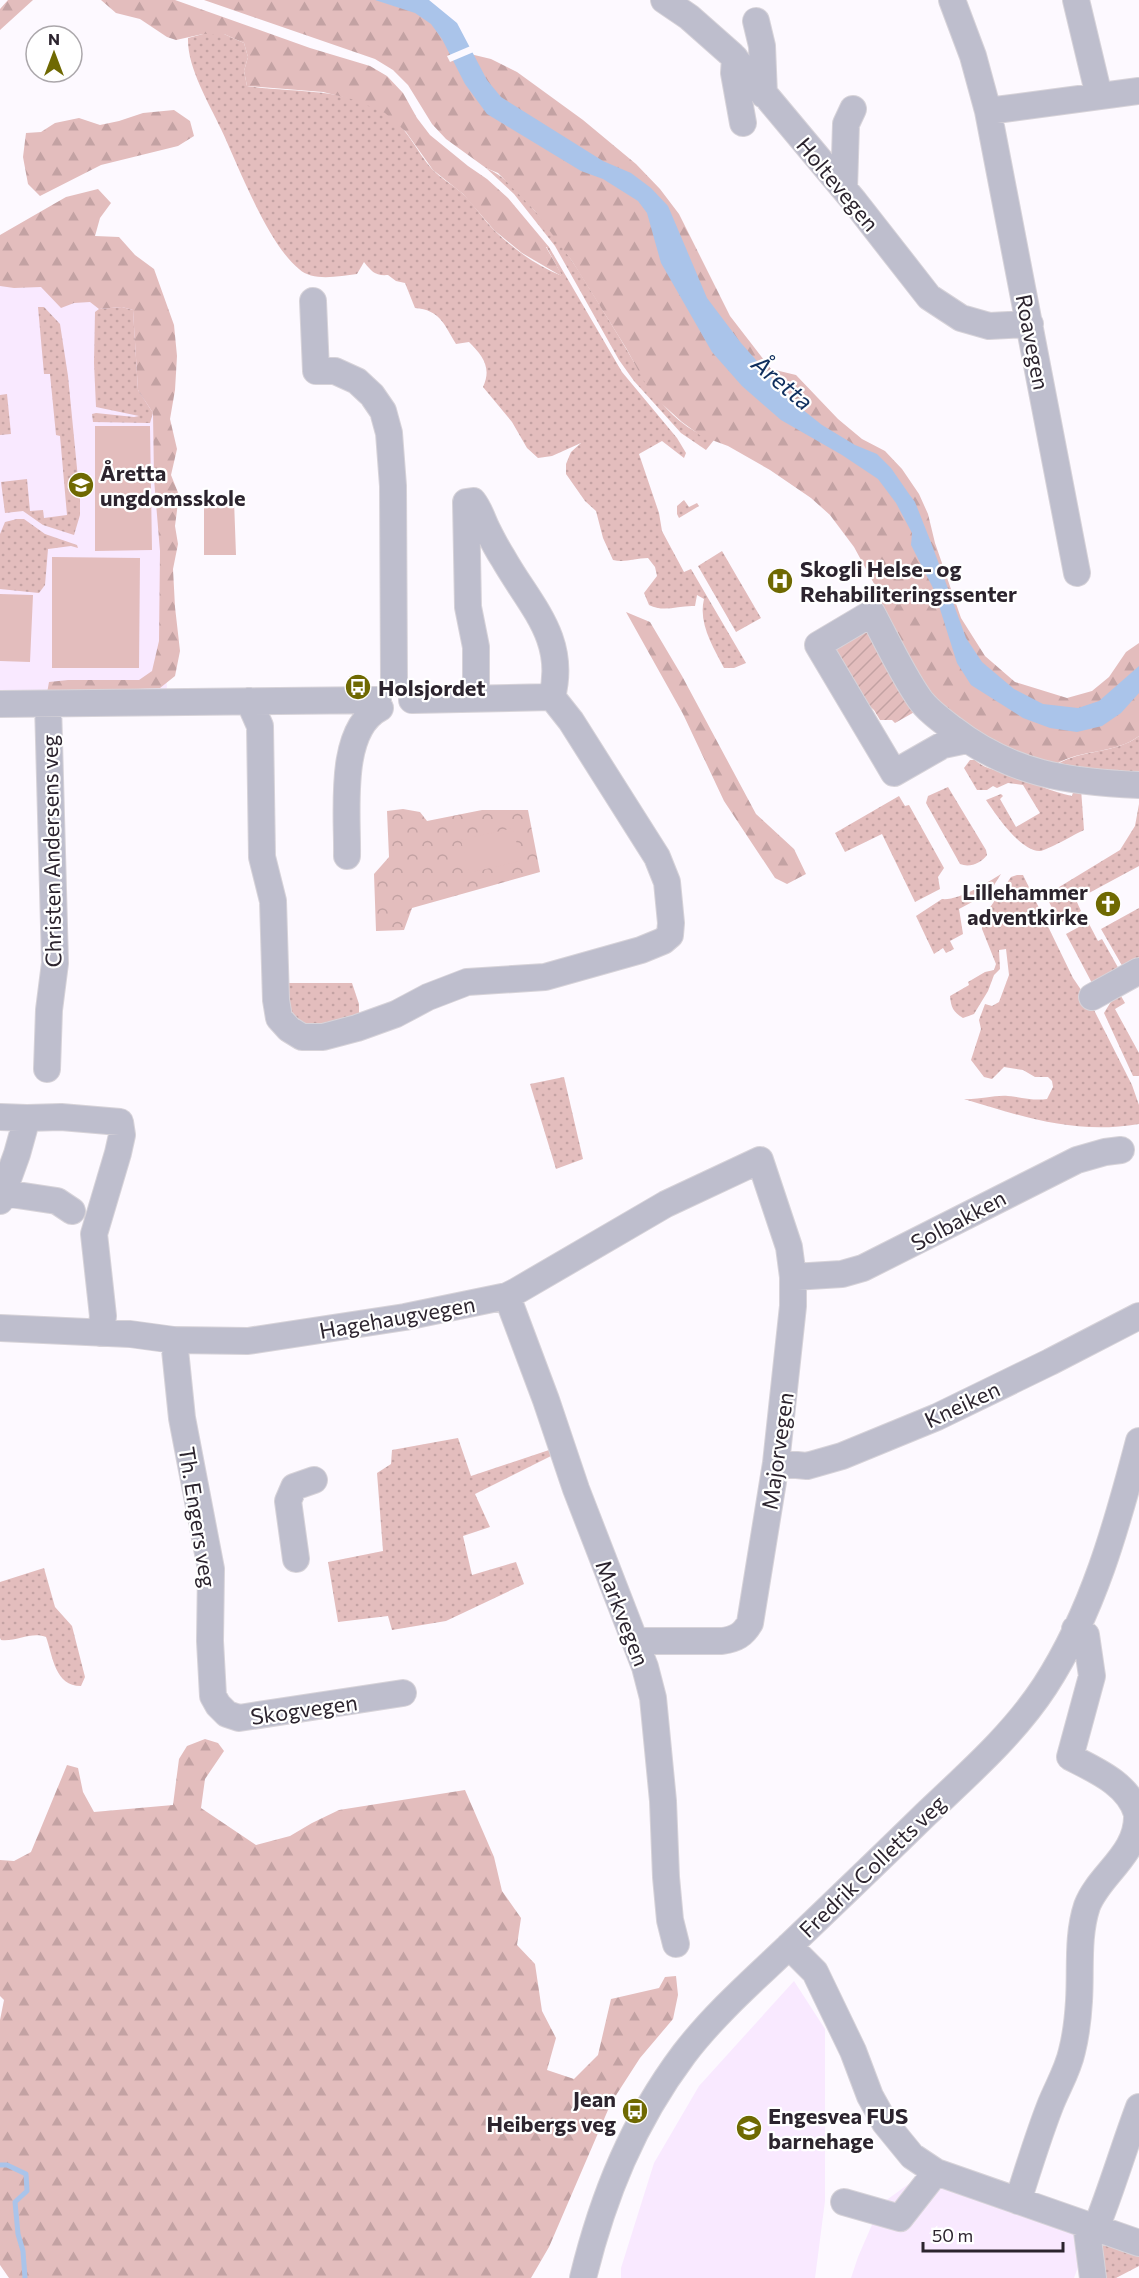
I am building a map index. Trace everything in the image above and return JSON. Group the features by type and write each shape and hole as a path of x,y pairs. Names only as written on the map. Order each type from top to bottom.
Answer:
{"street":[{"name":"Holtevegen","path":"664,0 688,17 735,58 844,189 929,297 961,318 988,326 1030,324"},
{"name":"Roavegen","path":"952,0 973,57 988,111 1077,573"},
{"path":"1076,0 1099,96"},
{"path":"756,21 762,46 764,95"},
{"path":"735,58 734,73 743,123"},
{"path":"988,111 1139,91"},
{"path":"844,189 846,124 853,109"},
{"path":"313,301 316,371 335,371 357,381 372,396 382,411 389,433 393,486 391,698"},
{"path":"249,701 260,726 261,857 273,901 275,988 279,1018 289,1029 302,1037 322,1037 396,1014 428,997 467,982 545,977 653,946 670,935 667,882 657,857 571,721 552,697 556,668 551,640 538,612 504,560 486,528 480,510 473,501 466,502 468,606 476,647 476,698"},
{"path":"967,740 943,745 894,773 818,645 872,613 920,700 940,720 967,740 1000,758 1057,778 1090,783 1139,785"},
{"path":"0,704 552,697"},
{"path":"347,856 349,756 364,720 391,698"},
{"path":"260,726 277,701"},
{"name":"Christen Andersens veg","path":"47,1070 48,1010 55,963 48,704"},
{"path":"1092,997 1139,971"},
{"path":"0,1117 61,1117 120,1122 122,1135 118,1154 94,1234 103,1316 101,1334"},
{"path":"27,1118 2,1197 57,1201 72,1211"},
{"name":"Solbakken","path":"793,1277 842,1274 863,1268 1077,1160 1120,1150"},
{"name":"Hagehaugvegen","path":"0,1328 174,1340 248,1341 405,1317 507,1296 666,1204 760,1160"},
{"name":"Majorvegen","path":"635,1641 735,1639 744,1633 750,1623 776,1463 793,1306 793,1277 789,1247 760,1160"},
{"name":"Markvegen","path":"507,1296 576,1489 635,1641 653,1698 663,1801 670,1920 676,1944"},
{"name":"Kneiken","path":"776,1463 807,1466 842,1456 944,1413 1139,1316"},
{"name":"Th. Engers veg","path":"174,1340 182,1418 211,1569 210,1641 213,1696"},
{"name":"Fredrik Colletts veg","path":"583,2278 605,2200 629,2143 655,2097 701,2033 1006,1736 1044,1687 1063,1655 1094,1587 1119,1516 1139,1441"},
{"path":"296,1559 288,1501 294,1488 314,1480"},
{"path":"1018,2200 1050,2107 1072,2054 1079,2001 1082,1929 1088,1905 1097,1889 1126,1858 1137,1834 1138,1816 1132,1800 1118,1785 1070,1757 1092,1676 1086,1635 1075,1629"},
{"name":"Skogvegen","path":"213,1696 227,1714 239,1718 403,1693"},
{"path":"789,1946 815,1972 853,2051 870,2096 885,2123 912,2156 936,2172 1139,2243"},
{"path":"1093,2278 1091,2226 1110,2191 1139,2106"},
{"path":"844,2202 900,2218 936,2172"}],"shaded area":[{"name":"Åretta ungdomsskole","path":"152,280 161,416 167,695 0,696 0,284"},
{"name":"Engesvea FUS barnehage","path":"794,1981 825,2029 825,2201 815,2278 621,2278 621,2268 654,2163 699,2086"},
{"path":"919,2171 1075,2230 1082,2256 1074,2278 851,2278 881,2204 910,2183"}],"green space":[{"path":"8,0 33,0 0,30 0,9"},
{"path":"101,0 175,0 310,48 370,66 387,76 403,93 430,135 508,198 549,247 546,247 563,277 522,253 494,230 463,194 433,170 406,132 385,113 355,100 323,92 247,86 244,71 248,57 244,43 224,34 203,34 176,40 167,37 140,19 116,13"},
{"path":"204,0 407,0 466,53 491,59 517,72 583,120 636,164 660,189 679,214 730,316 771,369 796,375 838,419 862,439 885,451 902,469 919,494 928,514 935,543 961,618 985,656 1015,682 1067,698 1092,691 1109,677 1126,652 1139,643 1139,736 1120,746 1076,756 1056,764 990,744 926,695 881,611 878,591 854,547 830,515 811,498 770,470 728,446 701,436 661,403 648,388 572,261 535,211 498,173 486,168 446,139 432,124 408,85 393,70 375,59"},
{"path":"203,34 224,34 244,43 248,57 244,71 247,86 336,95 354,99 386,113 406,132 432,169 464,195 501,237 535,262 562,276 546,246 549,247 622,372 677,438 686,453 684,458 662,441 639,454 659,513 662,531 684,572 691,569 746,663 734,668 724,668 705,626 704,599 697,595 695,606 666,609 649,605 644,593 657,576 655,567 648,558 613,560 603,538 596,511 585,501 566,474 566,464 571,452 581,443 552,456 538,458 527,448 512,422 483,387 487,374 485,363 478,352 469,342 456,344 436,315 415,308 405,283 396,281 388,275 374,273 364,262 357,274 311,276 299,269 287,257 255,204 195,73 188,38"},
{"path":"174,110 190,121 194,136 178,146 101,165 40,196 28,184 23,157 26,133 41,132 55,123 79,118 100,125 143,113"},
{"path":"486,168 498,174 513,188 552,232 584,279 654,393 680,421 714,440 706,450 681,433 634,381 619,360 555,246 514,194"},
{"path":"98,189 111,203 100,218 95,236 119,237 135,255 154,269 174,325 177,356 170,419 177,449 171,475 179,495 175,526 178,544 173,569 180,651 175,676 160,688 47,693 49,682 139,680 152,671 159,641 160,551 154,479 153,413 138,390 133,310 122,307 99,309 90,302 74,303 61,308 41,287 0,286 0,235 66,197"},
{"path":"38,307 44,307 60,324 68,376 80,499 80,515 74,535 43,525 23,511 5,513 1,482 27,479 30,511 43,510 44,518 67,515 60,436 56,435 50,374 44,374"},
{"path":"122,307 133,310 138,390 153,413 150,423 93,422 92,414 96,413 139,416 96,407 95,312 99,309"},
{"path":"7,394 11,434 0,435 0,395"},
{"path":"95,426 150,426 152,550 95,551"},
{"path":"234,500 236,555 204,555 204,501"},
{"path":"684,500 689,507 697,503 699,506 679,518 677,506"},
{"path":"24,519 45,534 77,545 78,548 71,546 48,549 45,585 39,593 0,589 0,534 5,522"},
{"path":"722,551 761,618 736,632 698,566"},
{"path":"52,557 140,558 139,668 52,668"},
{"path":"0,594 33,595 30,662 0,661"},
{"path":"626,612 650,622 682,676 756,814 794,849 806,874 787,884 775,878 724,801 683,714"},
{"path":"873,630 918,710 895,723 892,720 880,720 866,703 836,655 836,648 850,634"},
{"path":"1139,736 1139,778 1056,765 1076,756 1120,746"},
{"path":"970,760 1064,794 1072,796 1074,789 1081,789 1084,830 1044,850 1033,850 1025,846 1010,832 986,800 1001,794 1003,796 1000,799 1016,827 1040,813 1023,785 1008,783 997,788 993,786 987,790 977,790 964,768"},
{"path":"948,787 986,850 987,855 975,864 960,864 926,803 928,796"},
{"path":"899,796 905,806 909,805 944,868 938,877 940,889 915,902 882,834 845,852 835,833"},
{"path":"1139,804 1139,866 1076,900 1081,911 1060,923 1049,902 1051,892 1120,850 1135,826"},
{"path":"403,809 420,812 427,821 482,810 528,810 540,872 412,908 404,930 376,931 374,874 389,857 387,811"},
{"path":"513,828 521,861 469,873 461,840"},
{"path":"1001,874 989,893 959,909 963,934 950,941 954,949 946,953 943,948 934,954 916,916 942,899 964,894"},
{"path":"1023,875 1073,978 1092,1006 1132,1085 1139,1105 1139,1124 1116,1127 1071,1126 1029,1118 964,1099 1013,1096 1047,1099 1053,1087 1048,1077 1035,1077 1023,1070 1004,1067 992,1079 984,1077 971,1060 981,1029 979,1020 985,1004 992,1006 999,1002 1009,975 1006,949 999,950 1000,969 994,975 988,991 974,1014 963,1018 955,1011 950,1000 950,996 969,985 968,982 985,972 994,970 996,964 982,929 982,919 1011,877"},
{"path":"1139,908 1139,961 1124,969 1101,929"},
{"path":"1088,922 1098,941 1102,939 1120,971 1093,985 1066,934"},
{"path":"282,983 352,983 359,1004 359,1015 332,1024 303,1023 295,1019 289,1011"},
{"path":"1121,996 1125,1003 1115,1009 1139,1053 1139,1076 1133,1076 1104,1013 1112,1000"},
{"path":"564,1077 583,1159 556,1169 530,1084"},
{"path":"458,1438 471,1476 555,1448 557,1453 475,1494 490,1527 463,1536 472,1575 516,1562 524,1584 446,1621 392,1630 388,1616 338,1622 328,1562 383,1551 377,1473 391,1464 392,1450"},
{"path":"44,1568 55,1607 72,1626 85,1677 81,1686 72,1685 60,1676 46,1637 35,1635 7,1640 0,1638 0,1582"},
{"path":"205,1739 218,1743 224,1751 205,1779 201,1808 256,1845 290,1836 339,1810 465,1790 494,1857 502,1891 521,1918 517,1945 535,1964 542,2011 556,2038 547,2070 574,2079 598,2055 611,1999 659,1988 665,1977 676,1976 678,1995 673,2019 640,2058 611,2103 549,2247 531,2278 9,2278 0,2265 0,2020 4,2000 0,1996 0,1860 14,1861 31,1852 67,1765 78,1768 83,1792 94,1812 173,1805 179,1759 187,1746"},
{"path":"1096,2239 1139,2254 1139,2266 1116,2278 1101,2278"}],"water":[{"path":"375,0 429,0 457,23 487,80 501,97 603,161 631,173 651,188 668,206 707,298 741,343 793,402 822,425 855,445 877,454 891,468 915,502 966,638 982,662 1014,689 1043,704 1078,708 1099,701 1139,666 1139,693 1121,713 1102,726 1077,732 1050,728 1023,718 971,685 957,663 934,590 911,545 912,533 896,503 878,479 781,420 742,386 712,352 661,263 647,213 638,201 603,179 581,171 487,114 465,84 442,39 431,24 415,13"}],"pier":[{"path":"473,45 476,51 450,62 447,56"}],"waterway":[{"path":"0,2165 7,2165 26,2174 27,2191 15,2202 25,2278"}],"place":[{"name":"Åretta ungdomsskole","path":"81,485"},
{"name":"Skogli Helse- og Rehabiliteringssenter","path":"780,581"},
{"name":"Holsjordet","path":"358,687"},
{"name":"Lillehammer adventkirke","path":"1108,904"},
{"name":"Jean Heibergs veg","path":"635,2111"},
{"name":"Engesvea FUS barnehage","path":"749,2128"}],"water label":[{"name":"Åretta","path":"783,382"}]}
